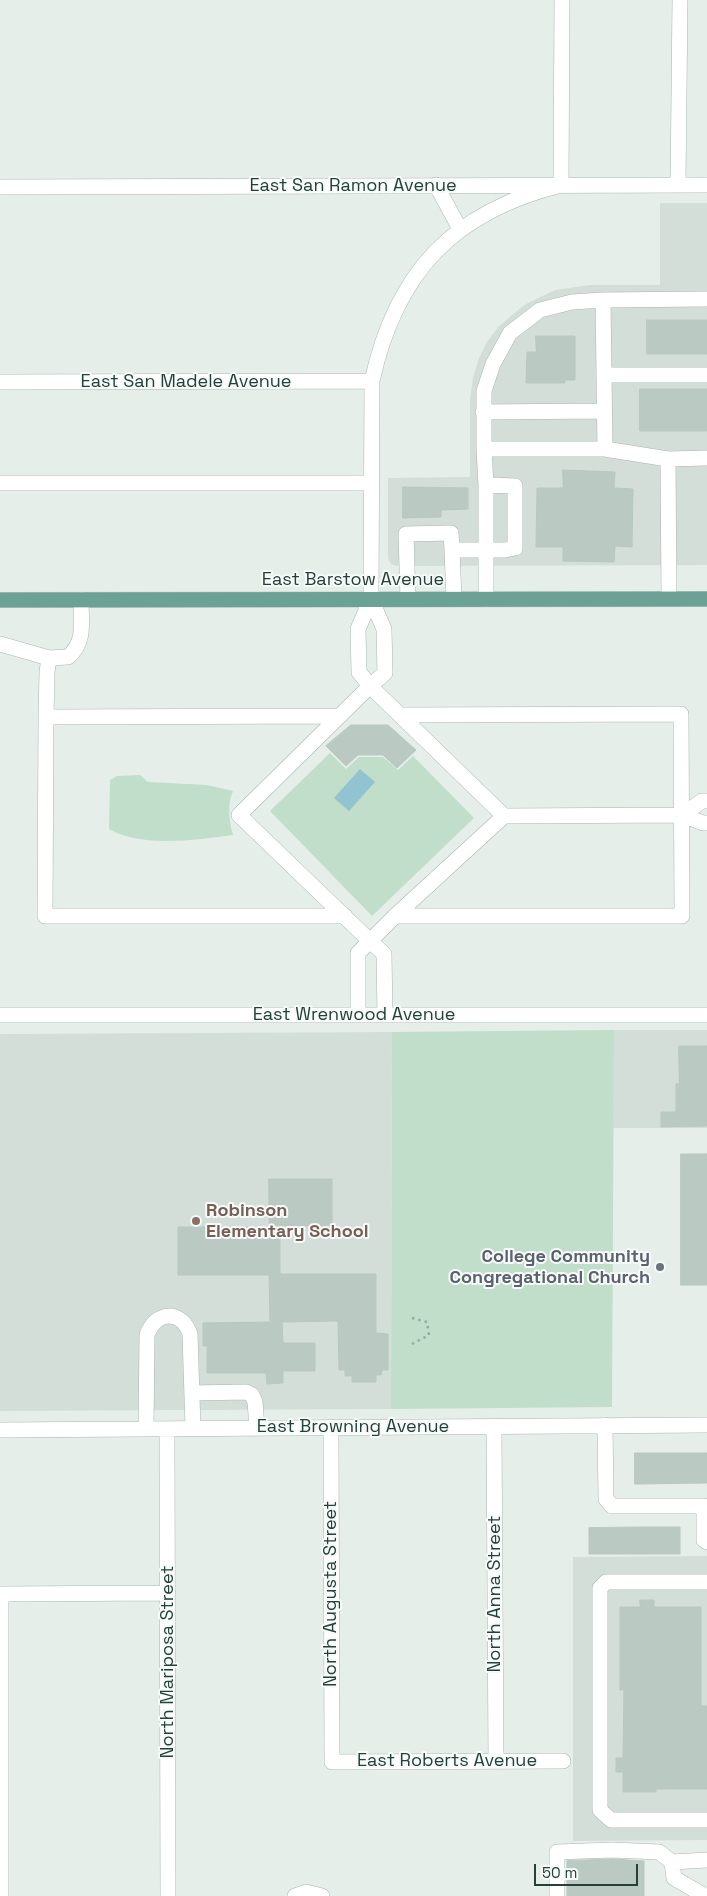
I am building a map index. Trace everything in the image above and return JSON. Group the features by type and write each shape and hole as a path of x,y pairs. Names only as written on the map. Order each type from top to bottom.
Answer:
{"main road":[{"name":"East Barstow Avenue","path":"0,600 707,598"}],"street":[{"path":"504,816 370,686 359,672 358,629 371,599 372,381 386,332 403,294 414,276 430,258 460,229 483,214 533,192 562,185 562,0"},
{"path":"678,185 680,0"},
{"path":"436,185 460,229"},
{"name":"East San Ramon Avenue","path":"0,187 707,186"},
{"path":"486,599 484,391 493,364 510,333 540,310 572,302 707,299"},
{"path":"603,300 605,449"},
{"path":"604,375 707,374"},
{"name":"East San Madele Avenue","path":"0,382 372,381"},
{"path":"483,412 604,412"},
{"path":"484,449 605,449 668,459 707,458"},
{"path":"668,459 669,598"},
{"path":"0,483 371,483"},
{"path":"452,550 486,551 515,548 515,486 486,486"},
{"path":"408,599 406,534 451,533 454,599"},
{"path":"371,599 384,629 385,673 338,716 239,815 384,954 385,1015"},
{"path":"0,644 49,658 68,657 79,644 82,633 81,600"},
{"path":"49,658 46,672 45,916 345,916"},
{"path":"394,916 682,916 681,714 400,715"},
{"path":"46,717 338,716"},
{"path":"682,815 702,801 707,801"},
{"path":"358,1015 358,953 394,916 504,816 682,815 707,824"},
{"name":"East Wrenwood Avenue","path":"0,1015 707,1015"},
{"path":"146,1428 147,1335 150,1325 158,1318 168,1315 179,1319 187,1326 190,1334 193,1428"},
{"path":"192,1393 246,1392 252,1395 255,1402 256,1428"},
{"path":"605,1425 606,1499 612,1506 704,1506 704,1540 707,1542"},
{"name":"East Browning Avenue","path":"0,1430 707,1425"},
{"name":"North Augusta Street","path":"331,1427 332,1762"},
{"name":"North Anna Street","path":"494,1427 496,1761"},
{"name":"North Mariposa Street","path":"167,1429 168,1896"},
{"path":"707,1582 606,1582 600,1588 600,1810 611,1820 707,1820"},
{"path":"1,1896 0,1594 168,1593"},
{"name":"East Roberts Avenue","path":"332,1762 563,1761"},
{"path":"557,1896 557,1852 612,1850 659,1852 672,1862 707,1860"},
{"path":"672,1862 674,1878 705,1896"},
{"path":"295,1896 306,1892 322,1896"}],"path":[{"path":"412,1318 427,1322 429,1332 429,1335 412,1344"}],"shaded area":[{"path":"660,203 707,203 707,565 397,566 391,564 388,558 388,478 470,477 470,399 473,378 479,358 487,342 498,327 524,305 555,290 589,285 660,285"},
{"path":"614,1030 707,1030 707,1128 613,1128"},
{"name":"Robinson Elementary School","path":"392,1032 391,1409 0,1411 0,1034"},
{"path":"707,1556 707,1840 573,1841 573,1557"}],"green space":[{"path":"330,753 346,769 359,757 383,757 398,770 413,756 474,818 372,916 270,811"},
{"path":"140,775 148,782 207,785 233,791 229,813 233,835 203,839 153,841 122,835 109,829 110,780 117,776"},
{"path":"614,1030 612,1407 391,1409 392,1032"}],"water":[{"path":"360,769 375,782 349,811 334,798"}],"building":[{"path":"647,320 707,320 707,354 647,354"},
{"path":"536,336 575,336 575,380 565,380 565,383 526,383 527,352 536,352"},
{"path":"640,389 707,389 707,431 640,431"},
{"path":"563,470 615,472 614,488 633,489 632,547 615,546 614,562 563,561 563,547 536,547 537,488 563,488"},
{"path":"403,487 468,488 468,509 441,510 441,517 403,518"},
{"path":"351,725 388,725 416,750 397,768 383,755 358,755 346,766 326,746"},
{"path":"679,1046 707,1046 707,1126 661,1127 661,1112 676,1112 676,1084 679,1084"},
{"path":"681,1154 707,1154 707,1285 681,1285"},
{"path":"269,1179 332,1179 332,1226 280,1226 280,1274 376,1274 376,1333 388,1334 388,1370 382,1370 381,1375 376,1375 376,1382 352,1382 352,1376 345,1376 345,1370 339,1370 338,1321 282,1322 283,1343 315,1343 315,1371 283,1371 283,1383 267,1384 266,1373 207,1373 207,1346 203,1346 203,1323 270,1322 269,1275 178,1275 178,1227 269,1227"},
{"path":"635,1453 707,1453 707,1483 635,1484"},
{"path":"680,1527 680,1554 589,1554 589,1528"},
{"path":"640,1600 654,1600 654,1607 701,1607 701,1706 707,1706 707,1789 656,1789 656,1792 623,1792 623,1772 616,1772 616,1758 623,1758 624,1690 620,1690 620,1607 640,1607"},
{"path":"612,1859 644,1861 644,1896 567,1896 567,1861"}],"place":[{"name":"Robinson Elementary School","path":"196,1221"},
{"name":"College Community Congregational Church","path":"660,1267"}]}
